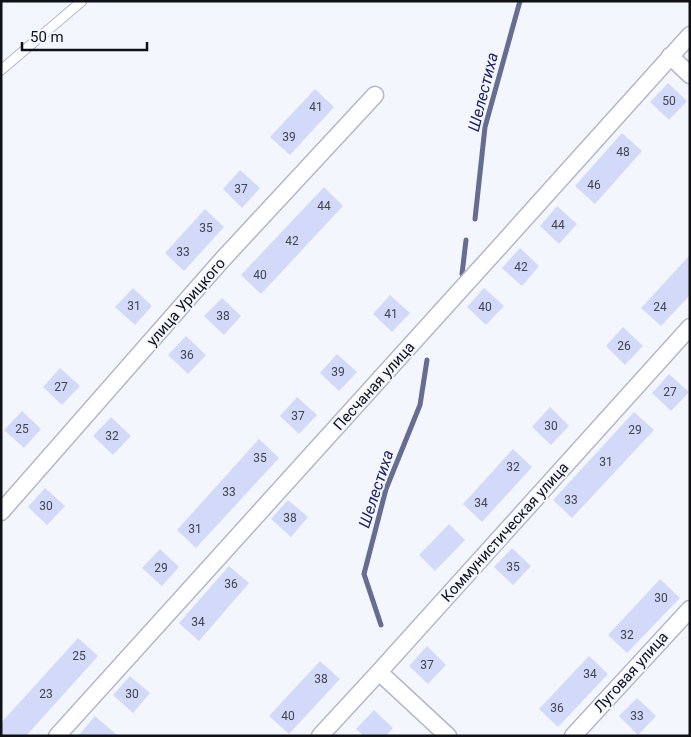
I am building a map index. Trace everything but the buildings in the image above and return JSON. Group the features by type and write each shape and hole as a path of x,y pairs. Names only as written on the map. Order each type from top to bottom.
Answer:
{"street":[{"name":"Песчаная улица","path":"57,736 690,35"},
{"path":"670,56 690,75"},
{"name":"улица Урицкого","path":"1,512 222,260 375,94"},
{"name":"Коммунистическая улица","path":"320,736 380,672 690,327"},
{"name":"Луговая улица","path":"573,736 690,609"},
{"path":"380,672 448,736"}],"lane":[{"path":"1,70 82,1"}],"waterway":[{"name":"Шелестиха","path":"475,219 485,127 520,1"},
{"name":"Шелестиха","path":"462,274 466,240"},
{"name":"Шелестиха","path":"381,625 364,574 386,489 420,405 427,360"}]}
